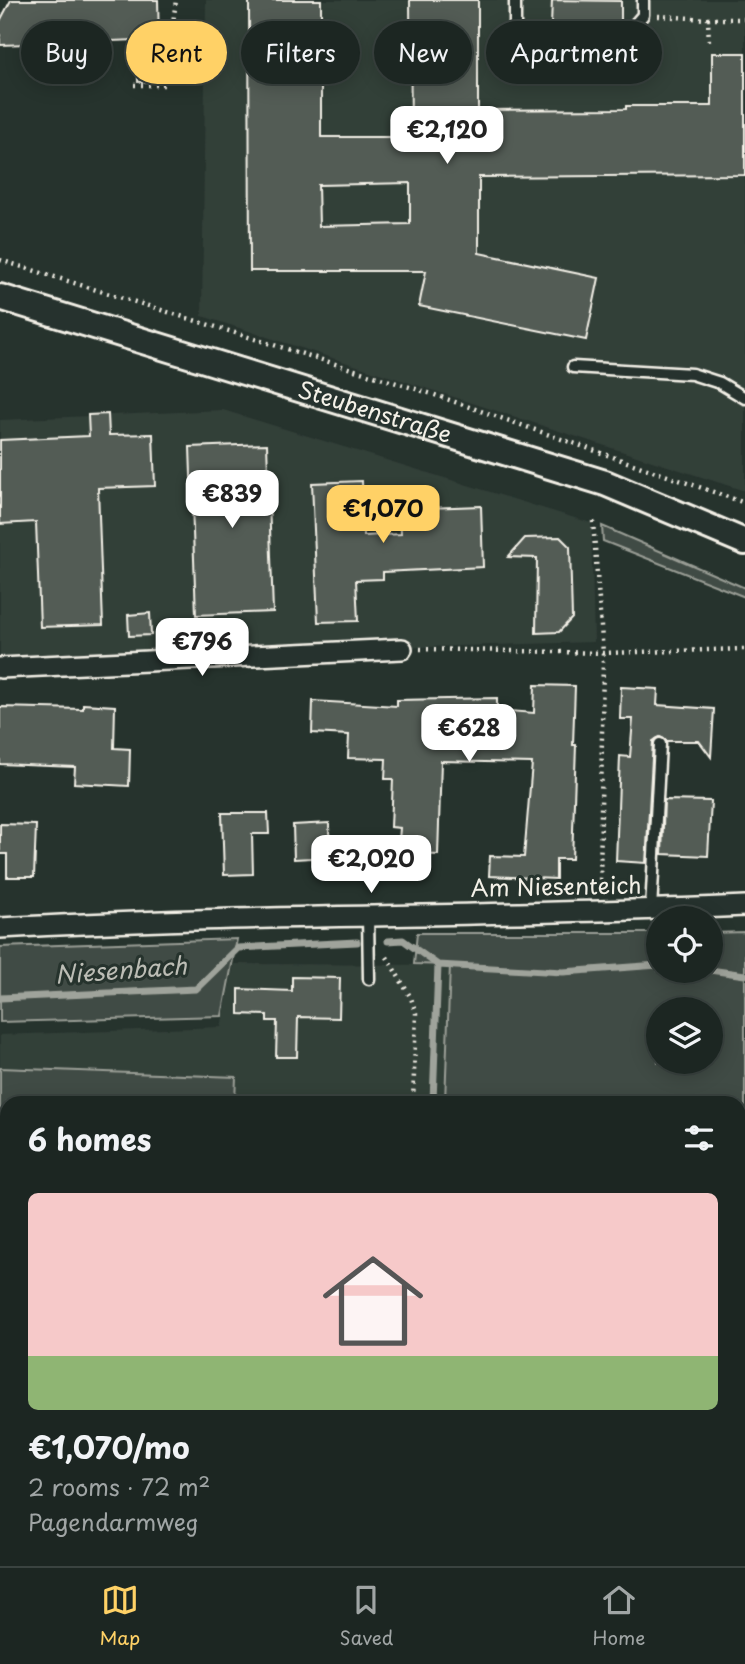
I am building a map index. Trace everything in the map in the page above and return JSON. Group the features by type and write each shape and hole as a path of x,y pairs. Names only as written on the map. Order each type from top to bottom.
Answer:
{"street":[{"name":"Steubenstraße","path":"0,297 605,483 745,542"},
{"path":"0,668 402,649"},
{"name":"Am Niesenteich","path":"723,907 745,906"},
{"name":"Am Niesenteich","path":"0,928 368,915 646,910"}],"lane":[{"path":"515,0 515,48 612,51 643,15 643,0"},
{"path":"573,367 692,374 720,383 745,398"},
{"path":"652,906 660,744"},
{"path":"368,915 369,979"}],"path":[{"path":"134,85 165,85 176,0"},
{"path":"643,15 745,19"},
{"path":"708,19 709,44"},
{"path":"0,260 432,394 745,503"},
{"path":"593,521 603,653 600,912"},
{"path":"402,649 603,653 745,649"},
{"path":"385,945 386,956 411,998 416,1013 413,1096"}],"shaded area":[{"path":"206,0 745,0 745,491 202,316 205,84 227,84 227,21 206,21"},
{"path":"223,410 591,523 594,642 0,659 0,420"},
{"path":"602,526 745,588 745,597 603,541"},
{"path":"745,932 745,1096 445,1096 450,965 414,964 417,933 646,933 646,983 723,983 723,933"},
{"path":"237,939 222,1016 0,1022 0,947"},
{"path":"234,964 450,965 445,1096 0,1096 0,1035 221,1027"},
{"path":"0,1068 236,1077 235,1096 0,1096"}],"building":[{"path":"11,0 158,0 159,21 126,21 126,40 112,41 112,21 21,21 21,44 0,45 0,21"},
{"path":"249,0 321,0 321,21 249,21"},
{"path":"410,0 478,0 478,110 712,106 712,53 745,53 745,175 479,177 479,253 599,278 586,340 419,306 426,271 250,271 249,84 321,84 321,137 411,137 411,84 472,84 472,21 410,21","holes":["410,183 410,224 319,226 318,185"]},
{"path":"552,0 621,1 621,21 551,21"},
{"path":"108,414 109,435 153,434 155,486 98,488 103,625 40,627 36,522 0,524 0,440 89,436 88,415"},
{"path":"267,444 273,612 196,615 190,447"},
{"path":"362,481 364,536 401,534 400,509 481,506 483,567 383,572 383,579 356,580 358,621 318,622 312,483"},
{"path":"560,537 570,547 572,618 559,632 536,633 537,558 508,557 525,538"},
{"path":"150,613 151,635 129,636 128,615"},
{"path":"535,685 575,686 572,859 556,859 556,879 489,876 490,856 524,857 532,763 441,761 438,855 398,853 400,828 391,827 393,779 385,779 386,759 348,758 349,735 312,733 313,701 397,706 397,700 497,698 497,710 534,713"},
{"path":"621,687 658,689 657,705 714,709 711,757 699,741 667,741 660,737 653,741 646,863 616,861 620,756 630,757 633,719 620,719"},
{"path":"83,704 115,706 114,748 130,749 129,786 74,783 75,767 0,764 0,707 83,709"},
{"path":"664,800 711,801 708,856 662,854"},
{"path":"222,813 268,813 269,834 252,834 253,874 224,875"},
{"path":"329,823 330,857 294,859 293,825"},
{"path":"0,824 36,825 34,877 7,877 7,854 0,854"},
{"path":"292,977 340,978 339,1018 298,1017 297,1057 276,1057 277,1021 267,1021 267,1015 239,1014 239,989 292,991"}],"waterway":[{"name":"Niesenbach","path":"388,941 403,940 438,965 563,972 646,966"},
{"name":"Niesenbach","path":"0,998 196,989 238,948 357,942"},
{"path":"433,1096 438,965"},
{"name":"Niesenbach","path":"723,972 745,975"}]}
